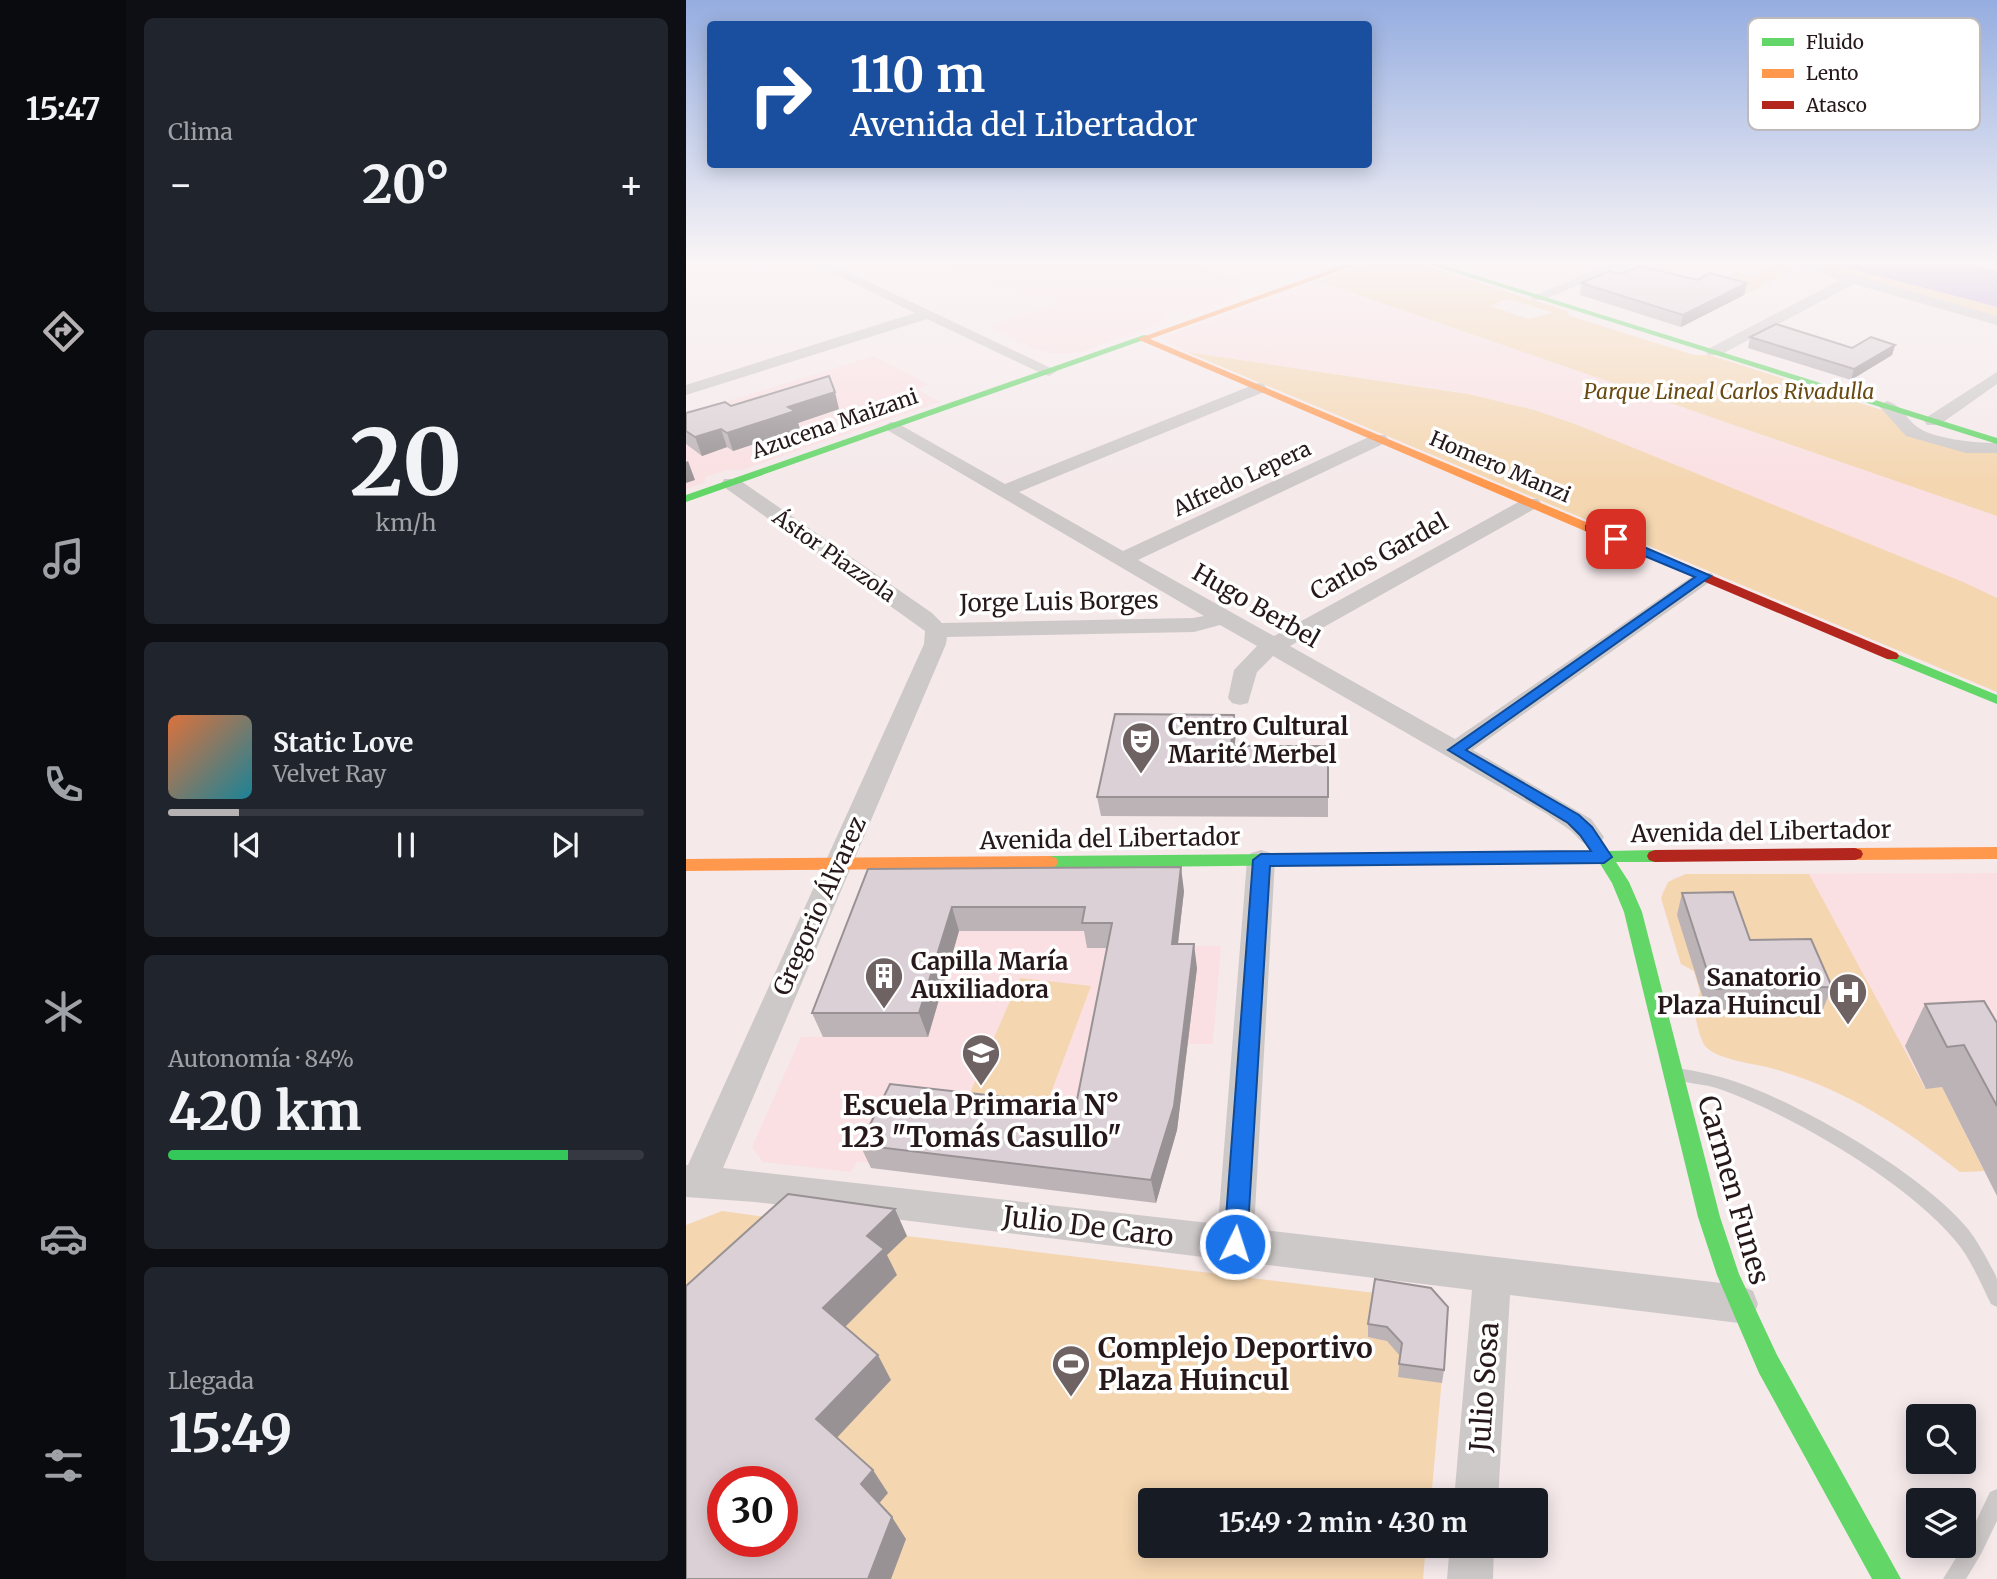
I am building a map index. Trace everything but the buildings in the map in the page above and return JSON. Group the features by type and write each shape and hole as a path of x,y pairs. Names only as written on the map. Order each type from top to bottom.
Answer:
{"main road":[{"name":"Azucena Maizani","path":"686,499 1146,338"},
{"path":"1679,338 1937,418 1997,441"},
{"name":"Homero Manzi","path":"1142,339 1997,700"},
{"path":"1719,350 1887,406 1997,433"},
{"path":"1563,837 1597,837"},
{"name":"Carmen Funes","path":"1597,837 1604,857 1620,882 1633,912 1709,1217 1739,1304 1784,1394 1887,1579"},
{"name":"Avenida del Libertador","path":"686,865 846,848 1261,860 1997,853"}],"street":[{"path":"686,390 853,338"},
{"path":"978,338 1049,371"},
{"path":"1719,350 1742,338"},
{"path":"1937,418 1997,377"},
{"path":"998,488 1252,385"},
{"path":"1887,406 1912,432 1961,447 1997,448"},
{"name":"Hugo Berbel","path":"891,427 1565,813 1597,837"},
{"name":"Alfredo Lepera","path":"1123,559 1380,439"},
{"name":"Ástor Piazzola","path":"731,483 924,618 936,631"},
{"name":"Carlos Gardel","path":"1240,698 1248,666 1273,646 1531,503"},
{"path":"1456,750 1704,576"},
{"name":"Jorge Luis Borges","path":"936,631 1194,625 1224,617"},
{"name":"Gregorio Álvarez","path":"693,1181 846,848 935,645 936,631"},
{"path":"1235,1244 1261,860"},
{"name":"Julio De Caro","path":"693,1181 1739,1304"},
{"name":"Julio Sosa","path":"1477,1488 1492,1275"},
{"path":"1470,1579 1471,1558"}],"lane":[{"path":"1674,1074 1722,1082 1757,1096 1808,1123 1905,1185 1958,1232 1982,1265 1997,1298"},
{"path":"1954,1579 1974,1547 1997,1500"}],"shaded area":[{"path":"1011,338 1122,338 1081,352 1056,354 1033,349"},
{"path":"1162,338 1482,338 1997,516 1997,598 1575,424 1534,410 1453,391 1187,352"},
{"path":"874,356 929,385 917,389 940,402 742,470 726,470 705,477 704,483 686,489 686,414"},
{"name":"Sanatorio Plaza Huincul","path":"1997,873 1997,1196 1984,1171 1960,1172 1896,1125 1839,1092 1778,1070 1719,1055 1705,1046 1693,1006 1700,992 1694,971 1681,964 1662,903 1662,892 1673,878 1686,874"},
{"name":"Escuela Primaria N° 123 \"Tomás Casullo\"","path":"1184,891 1178,946 1221,946 1213,1044 1188,1044 1177,1130 1156,1203 871,1168 873,1163 857,1161 851,1172 763,1162 752,1147 801,1037 928,1036 953,950 877,893"}],"green space":[{"name":"Parque Lineal Carlos Rivadulla","path":"1482,338 1639,338 1694,355 1709,355 1885,411 1902,429 1997,451 1997,516"},
{"path":"1187,352 1468,394 1534,410 1575,424 1963,582 1997,598 1997,692"},
{"path":"1686,874 1809,874 1925,1088 1942,1087 1984,1171 1960,1172 1918,1140 1874,1112 1827,1088 1778,1070 1720,1056 1706,1047 1693,1006 1700,992 1694,971 1681,964 1661,898 1668,882"},
{"path":"1020,978 1091,986 1045,1109 967,1100"},
{"name":"Complejo Deportivo Plaza Huincul","path":"722,1211 1375,1293 1447,1321 1432,1488 1138,1488 1138,1558 1425,1558 1423,1579 686,1579 686,1225"}],"traffic: fast":[{"path":"686,499 1145,338"},
{"path":"1667,338 1997,441"},
{"path":"1892,656 1997,700"},
{"path":"1593,840 1620,882 1633,912 1709,1217 1728,1275 1768,1364 1887,1579"},
{"path":"1050,862 1655,856"}],"traffic: slow":[{"path":"1142,339 1589,528"},
{"path":"1855,854 1997,853"},
{"path":"686,865 1050,862"}],"traffic: jam":[{"path":"1589,528 1892,656"},
{"path":"1655,856 1855,854"}],"place":[{"name":"Centro Cultural Marité Merbel","path":"1141,775"},
{"name":"Capilla María Auxiliadora","path":"884,1010"},
{"name":"Sanatorio Plaza Huincul","path":"1848,1026"},
{"name":"Escuela Primaria N° 123 \"Tomás Casullo\"","path":"981,1087"},
{"name":"Complejo Deportivo Plaza Huincul","path":"1071,1398"}],"route":[{"path":"1235,1244 1261,860 1604,857 1586,831 1573,819 1456,750 1704,576 1616,539"}]}
